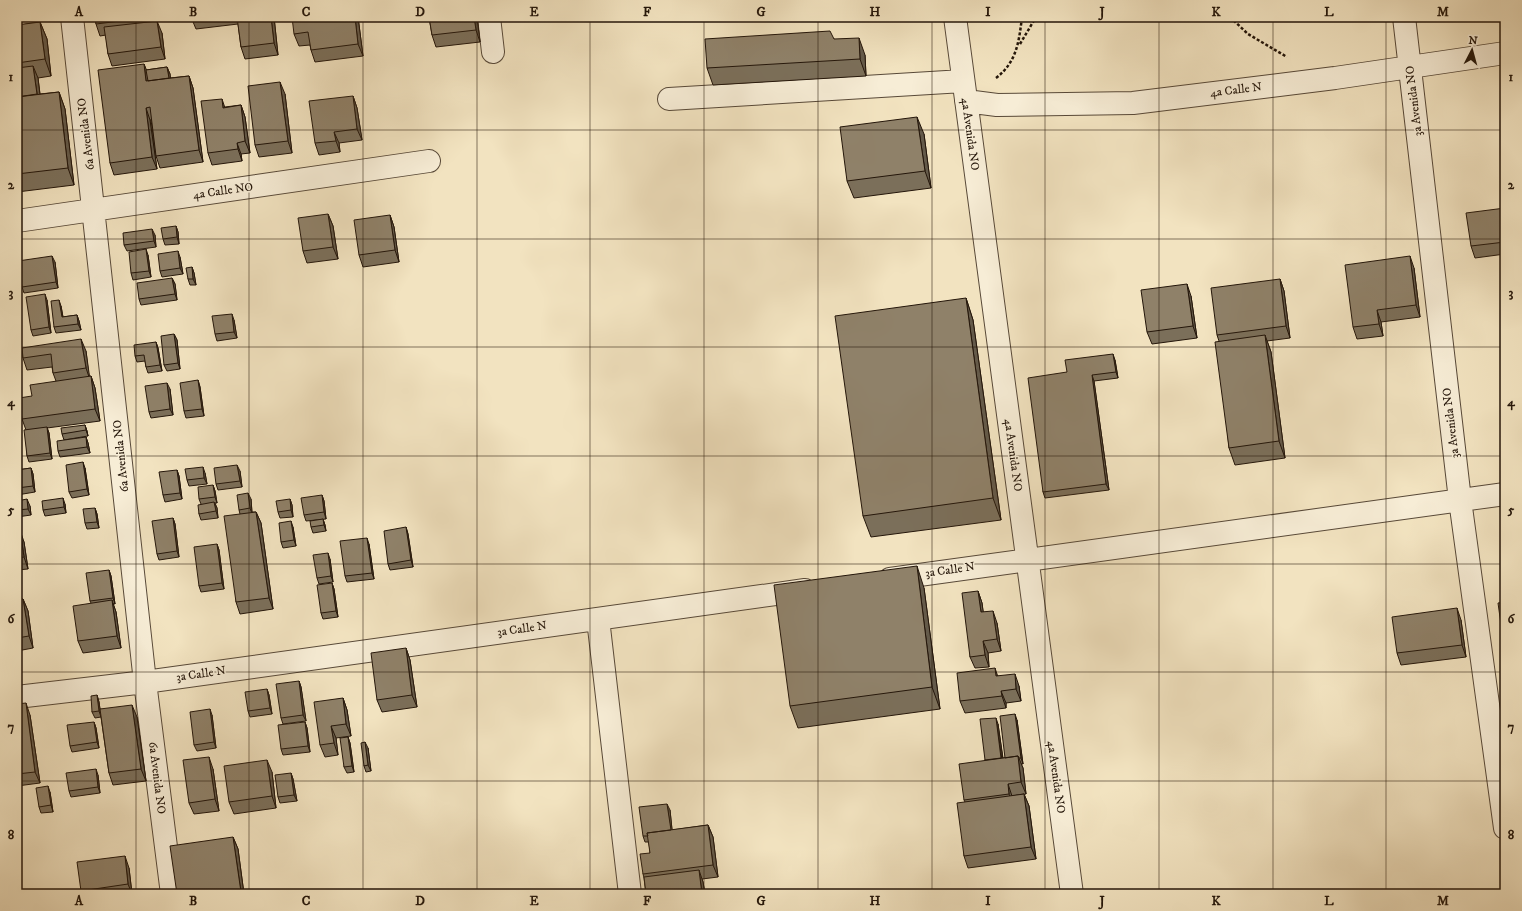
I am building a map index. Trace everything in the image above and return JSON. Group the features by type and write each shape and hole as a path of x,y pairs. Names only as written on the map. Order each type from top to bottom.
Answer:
{"street":[{"name":"6a Avenida NO","path":"72,17 95,210 145,682 172,894"},
{"path":"489,17 493,52"},
{"name":"4a Avenida NO","path":"955,17 1072,894"},
{"name":"3a Avenida NO","path":"1404,17 1460,500 1505,828"},
{"name":"4a Calle N","path":"669,99 965,91 998,105 1133,103 1410,67 1505,53"},
{"name":"4a Calle NO","path":"17,220 429,161"},
{"name":"3a Calle N","path":"871,581 1505,494"},
{"name":"3a Calle N","path":"17,697 145,682 824,588"},
{"path":"598,619 630,894"}],"path":[{"path":"1018,46 1022,17"},
{"path":"965,91 1006,71 1018,46 1036,17"},
{"path":"1230,17 1248,34 1288,58"}],"building":[{"path":"95,17 144,17 144,18 96,24"},
{"path":"237,17 271,17 274,43 241,47"},
{"path":"292,17 355,17 358,44 311,50 308,32 294,34"},
{"path":"429,17 474,17 476,30 432,35"},
{"path":"157,21 161,47 108,54 104,27"},
{"path":"40,22 45,59 17,63 17,25"},
{"path":"830,31 834,39 859,38 860,59 707,68 705,39"},
{"path":"144,64 146,81 189,76 199,150 156,156 150,107 146,108 152,157 110,163 98,70"},
{"path":"33,66 37,94 17,97 17,68"},
{"path":"167,67 169,78 148,81 146,70"},
{"path":"280,82 288,141 255,145 248,86"},
{"path":"59,92 68,168 17,174 17,97"},
{"path":"353,96 357,129 334,132 336,141 315,143 309,101"},
{"path":"222,99 223,108 241,105 245,141 237,143 238,149 208,153 201,101"},
{"path":"917,117 925,171 847,181 840,127"},
{"path":"1505,208 1505,242 1471,246 1466,213"},
{"path":"328,214 333,247 303,251 298,218"},
{"path":"390,215 395,250 359,255 354,220"},
{"path":"176,226 177,237 163,239 161,228"},
{"path":"152,229 154,241 124,245 123,233"},
{"path":"146,249 149,271 131,273 129,252"},
{"path":"178,251 180,268 160,271 158,254"},
{"path":"52,256 56,282 22,287 18,261"},
{"path":"1410,256 1416,305 1377,310 1379,324 1353,327 1345,265"},
{"path":"192,267 193,279 188,279 186,268"},
{"path":"172,278 175,294 139,299 137,283"},
{"path":"1280,279 1286,326 1217,335 1211,288"},
{"path":"1187,284 1193,326 1147,332 1141,290"},
{"path":"45,294 49,327 31,330 26,297"},
{"path":"966,298 993,498 863,516 835,316"},
{"path":"59,300 62,317 77,315 78,324 54,327 51,301"},
{"path":"232,314 234,332 215,334 212,316"},
{"path":"174,334 178,363 164,365 161,336"},
{"path":"1265,335 1279,441 1229,448 1215,342"},
{"path":"81,339 86,368 53,373 51,354 23,358 22,348"},
{"path":"156,342 160,365 146,367 144,355 135,356 134,345"},
{"path":"1113,354 1116,372 1092,375 1106,484 1043,492 1028,378 1067,372 1065,360"},
{"path":"91,376 95,409 22,419 19,398 32,396 30,385"},
{"path":"198,380 202,409 184,411 180,383"},
{"path":"167,383 170,409 149,412 145,386"},
{"path":"85,425 86,430 62,434 61,428"},
{"path":"47,427 50,453 27,456 24,430"},
{"path":"86,437 87,447 58,451 57,441"},
{"path":"83,462 87,489 69,492 66,465"},
{"path":"237,465 240,481 216,484 214,468"},
{"path":"203,467 204,478 187,480 185,469"},
{"path":"31,468 33,486 17,488 17,470"},
{"path":"177,470 180,493 163,495 159,472"},
{"path":"213,485 215,497 199,499 198,487"},
{"path":"248,493 250,508 239,510 237,495"},
{"path":"322,495 324,512 304,515 301,498"},
{"path":"63,498 64,507 43,510 42,501"},
{"path":"27,499 28,509 17,510 17,501"},
{"path":"290,499 291,510 278,512 276,501"},
{"path":"214,502 216,511 199,514 198,505"},
{"path":"95,508 97,522 85,523 83,509"},
{"path":"256,512 269,598 236,602 224,516"},
{"path":"173,518 177,551 157,554 152,521"},
{"path":"323,519 324,525 311,527 310,521"},
{"path":"291,521 294,540 281,542 279,523"},
{"path":"406,527 411,560 388,564 384,531"},
{"path":"17,530 20,530 24,557 17,558"},
{"path":"367,538 372,573 345,576 340,541"},
{"path":"217,544 222,583 199,586 194,547"},
{"path":"328,553 331,576 317,578 313,555"},
{"path":"917,566 932,687 790,706 774,585"},
{"path":"109,570 113,598 90,601 86,573"},
{"path":"332,583 336,611 321,613 317,585"},
{"path":"978,591 981,612 993,611 997,639 983,641 985,655 970,657 962,593"},
{"path":"23,599 29,636 17,638 17,600"},
{"path":"112,600 117,636 78,641 73,606"},
{"path":"1505,602 1505,639 1503,639 1498,603"},
{"path":"1457,608 1462,645 1397,653 1392,617"},
{"path":"406,648 412,695 377,700 371,653"},
{"path":"995,668 996,676 1015,674 1016,689 1001,691 1002,696 960,701 957,673"},
{"path":"299,681 303,715 281,718 276,684"},
{"path":"267,689 270,708 248,711 245,692"},
{"path":"97,695 99,711 92,712 91,696"},
{"path":"343,698 346,724 331,726 334,743 320,745 314,702"},
{"path":"26,703 35,772 17,774 17,704"},
{"path":"132,705 141,769 109,773 100,709"},
{"path":"210,709 214,742 194,745 190,712"},
{"path":"1015,714 1021,758 1018,756 1005,758 1000,716"},
{"path":"996,718 1001,758 985,760 980,719"},
{"path":"94,722 97,742 70,746 67,725"},
{"path":"305,722 308,746 281,749 278,725"},
{"path":"348,737 352,766 344,767 340,738"},
{"path":"365,742 368,765 364,766 361,743"},
{"path":"1018,756 1021,782 1008,784 1009,794 964,800 959,764"},
{"path":"209,757 215,799 189,803 183,760"},
{"path":"267,760 272,796 229,802 224,766"},
{"path":"96,769 98,787 69,791 66,773"},
{"path":"291,773 294,795 278,797 275,775"},
{"path":"48,786 51,805 39,807 36,788"},
{"path":"1024,794 1031,847 964,856 957,803"},
{"path":"667,804 671,830 647,833 648,836 643,836 639,807"},
{"path":"708,825 713,865 643,874 640,854 650,853 647,833"},
{"path":"233,837 241,892 225,894 177,894 170,846"},
{"path":"125,856 128,884 81,891 77,862"},
{"path":"699,870 702,894 646,894 644,877"}]}
